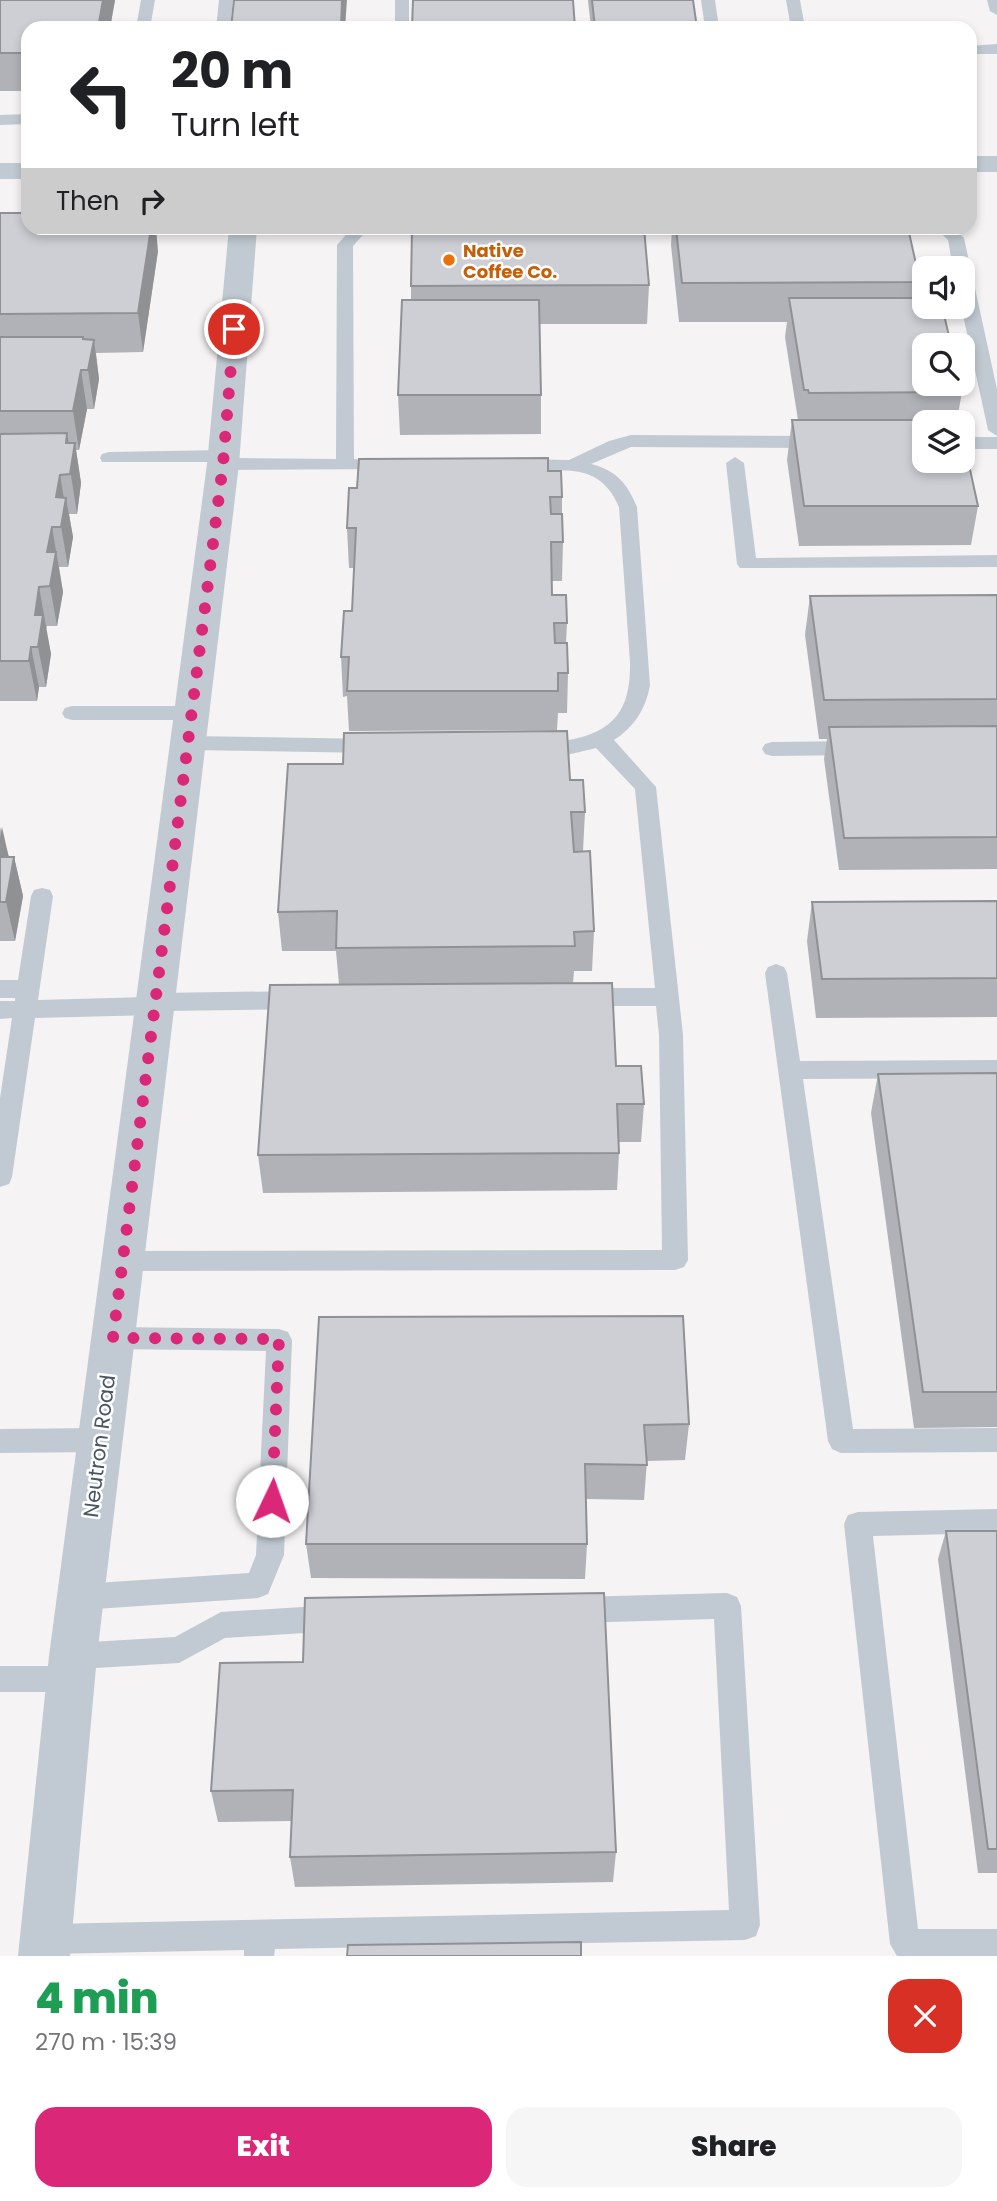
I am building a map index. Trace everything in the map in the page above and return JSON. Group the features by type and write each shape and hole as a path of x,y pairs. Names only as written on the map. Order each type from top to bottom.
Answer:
{"street":[{"path":"977,164 997,164"},
{"path":"0,171 21,171"},
{"name":"Neutron Road","path":"46,1948 71,1668 223,460 242,235"}],"lane":[{"path":"144,21 148,0"},
{"path":"224,21 226,0"},
{"path":"402,0 402,21"},
{"path":"708,0 711,21"},
{"path":"793,0 797,21"},
{"path":"994,0 997,11"},
{"path":"977,50 997,50"},
{"path":"0,120 21,119"},
{"path":"345,465 345,245 354,235"},
{"path":"952,235 956,238 959,256"},
{"path":"973,319 997,430"},
{"path":"572,466 616,445 631,441 840,442"},
{"path":"975,443 997,443"},
{"path":"109,457 412,465"},
{"path":"735,463 747,564 997,561"},
{"path":"492,465 572,466 597,472 617,484 628,506 640,673 635,705 621,724 601,740 558,749 517,748"},
{"path":"72,713 190,728 394,747"},
{"path":"123,1261 675,1260 671,1035 645,787 601,740"},
{"path":"772,749 877,748"},
{"path":"0,1177 42,896"},
{"path":"776,973 841,1441 997,1440"},
{"path":"0,989 27,999 155,1004 321,1000"},
{"path":"556,998 667,997"},
{"path":"0,1010 27,999"},
{"path":"790,1070 997,1069"},
{"path":"80,1597 258,1585 270,1555 279,1339 113,1338"},
{"path":"0,1441 100,1440"},
{"path":"997,1521 858,1524 905,1944 997,1944"},
{"path":"46,1948 259,1945 745,1925 727,1606 549,1611"},
{"path":"0,1679 178,1650 221,1625 357,1616"}],"building":[{"path":"0,0 103,0 99,21 21,21 21,53 0,53"},
{"path":"234,0 342,0 341,21 232,21"},
{"path":"413,0 573,0 574,21 412,21"},
{"path":"592,0 693,0 696,21 594,21"},
{"path":"0,213 21,213 21,235 150,235 138,313 0,314"},
{"path":"412,235 645,235 649,285 411,286"},
{"path":"677,235 910,235 914,256 912,256 912,282 682,283"},
{"path":"789,298 912,298 912,319 945,319 948,333 912,333 912,392 809,393 804,390"},
{"path":"402,300 539,300 541,395 398,395"},
{"path":"0,337 83,337 94,340 88,370 81,370 73,411 0,411"},
{"path":"792,420 912,420 912,473 971,473 978,506 804,506"},
{"path":"67,433 66,443 75,443 70,474 60,475 56,497 66,498 61,527 52,527 47,552 56,552 50,586 39,587 35,615 43,615 38,647 31,647 29,661 0,661 0,434"},
{"path":"548,458 548,471 561,471 562,497 550,497 551,514 562,514 563,542 551,542 552,595 566,595 567,623 554,623 555,643 567,643 568,673 558,673 558,691 347,691 349,657 341,657 344,611 352,611 356,528 347,528 349,488 357,488 359,459"},
{"path":"997,595 997,699 824,700 810,596"},
{"path":"997,726 997,837 844,838 829,727"},
{"path":"567,731 570,780 583,780 585,812 571,812 574,852 590,851 594,931 574,932 575,946 336,948 337,911 278,912 288,764 343,764 344,733"},
{"path":"0,857 14,857 6,902 0,902"},
{"path":"997,901 997,978 822,979 812,902"},
{"path":"612,983 616,1066 641,1066 644,1104 617,1104 619,1153 258,1155 270,985"},
{"path":"997,1073 997,1392 923,1392 878,1074"},
{"path":"683,1316 689,1424 644,1425 647,1465 585,1464 587,1544 306,1544 319,1317"},
{"path":"946,1531 997,1531 997,1849 988,1849"},
{"path":"604,1593 616,1852 290,1857 293,1790 211,1791 220,1663 303,1662 305,1598"},
{"path":"581,1942 581,1956 347,1956 348,1945"}],"place":[{"name":"Native Coffee Co.","path":"449,260"}],"route":[{"path":"234,329 223,464 113,1338 279,1339 272,1501"}]}
